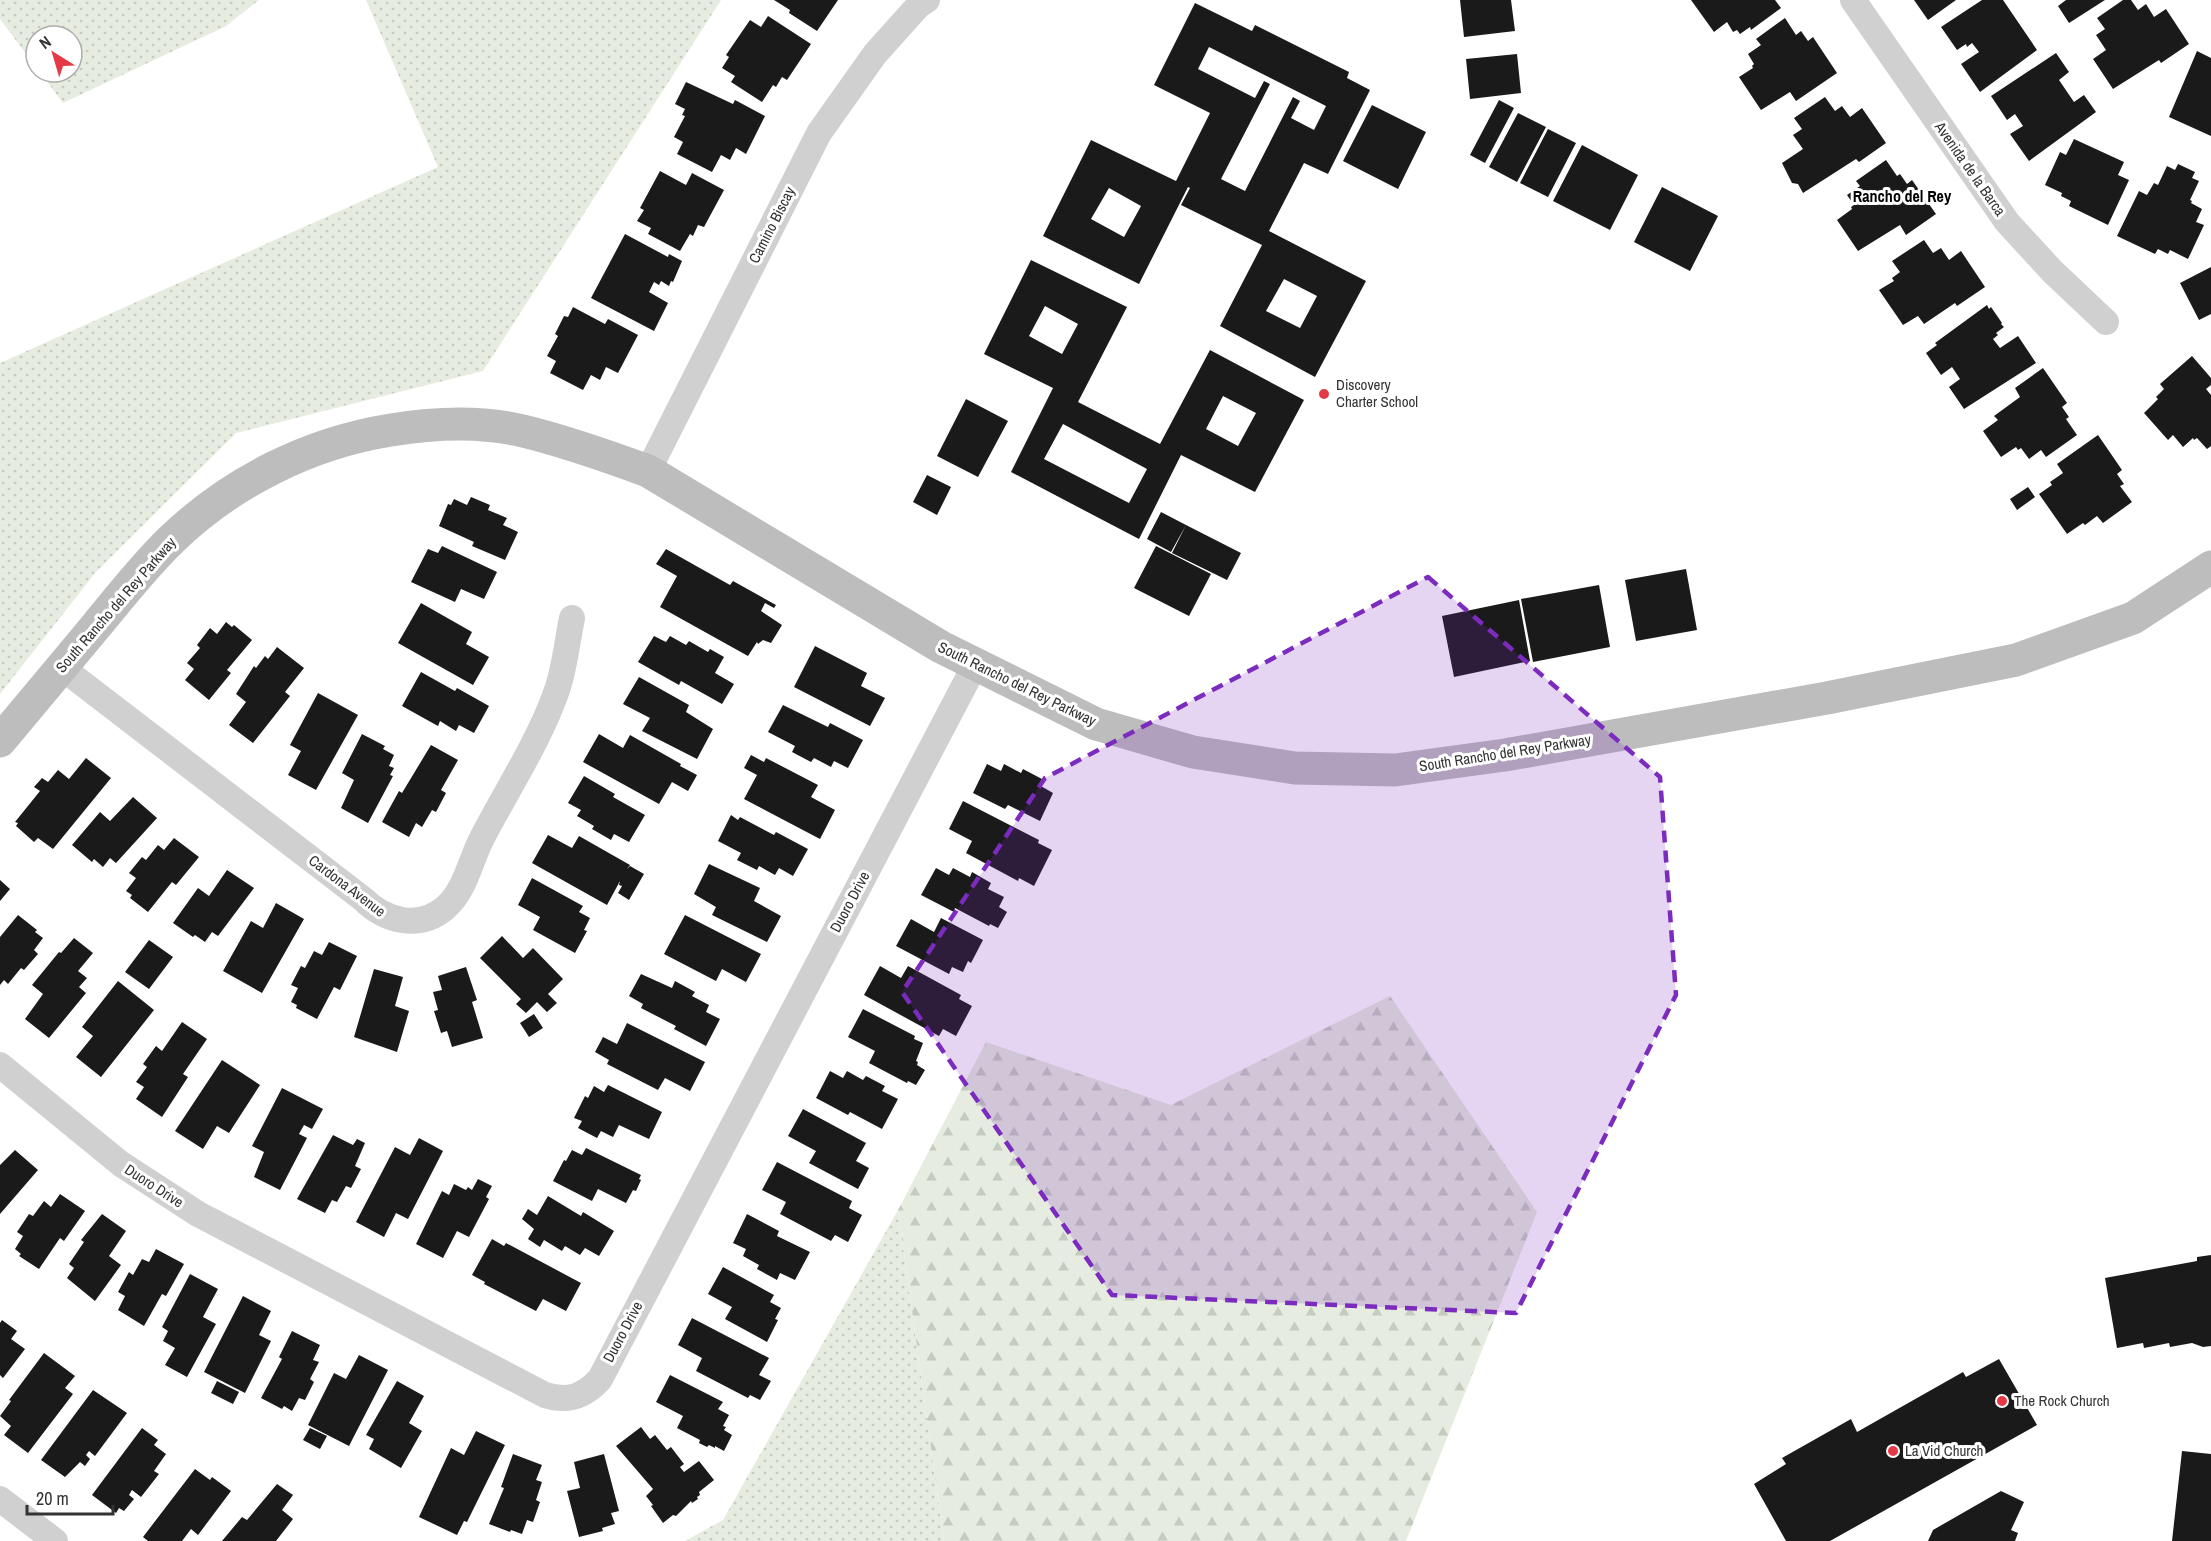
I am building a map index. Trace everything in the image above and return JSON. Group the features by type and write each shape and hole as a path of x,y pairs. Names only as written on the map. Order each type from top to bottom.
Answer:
{"street":[{"name":"Camino Biscay","path":"648,471 819,134 875,54 918,6 927,0"},
{"name":"Avenida de la Barca","path":"1853,0 2007,222 2052,271 2106,322"},
{"name":"South Rancho del Rey Parkway","path":"0,741 143,570 171,540 202,513 236,489 272,468 305,453 340,441 412,427 485,426 522,431 601,454 648,471 975,665 1096,724 1193,752 1294,768 1395,770 1551,747 1827,698 2016,660 2133,618 2211,567"},
{"name":"Cardona Avenue","path":"61,667 363,899 374,910 401,921 417,921 445,909 463,884 480,843 539,731 558,689 572,618"},
{"name":"Duoro Drive","path":"0,1065 121,1164 198,1214 545,1395 568,1399 580,1395 591,1389 600,1379 975,665"},
{"path":"0,1499 55,1541"}],"highlighted area":[{"path":"1428,577 1660,777 1676,995 1516,1313 1112,1295 902,992 1045,778"}],"green space":[{"path":"0,0 259,0 226,26 63,103 49,84 84,84 84,24 24,24 24,51 0,19"},
{"path":"366,0 721,0 483,371 236,433 95,573 0,694 0,363 438,167"},
{"path":"1390,996 1537,1212 1406,1541 944,1541 898,1210 986,1042 1171,1105"},
{"path":"898,1210 944,1541 685,1541 723,1520"}],"building":[{"path":"774,0 838,0 817,31"},
{"path":"1460,0 1511,0 1515,31 1464,37"},
{"path":"1691,0 1775,0 1781,8 1751,30 1750,27 1740,34 1737,30 1733,32 1727,22 1714,32"},
{"path":"1914,0 1956,0 1928,20"},
{"path":"1982,0 2003,0 2037,50 1980,92 1961,64 1979,52 1972,43 1957,50 1941,27"},
{"path":"2066,0 2105,0 2069,23 2058,6"},
{"path":"2123,0 2131,0 2138,10 2146,4 2154,17 2166,9 2189,44 2161,63 2159,60 2113,89 2093,59 2106,50 2096,35 2105,29 2097,18"},
{"path":"1195,3 1252,31 1255,25 1349,72 1347,78 1370,90 1328,174 1304,163 1269,231 1366,281 1315,377 1220,326 1262,245 1181,205 1190,188 1188,187 1139,284 1043,236 1091,140 1176,181 1210,113 1154,85","holes":["1209,47 1326,106 1314,130 1291,118 1300,101 1293,97 1245,191 1221,179 1270,84 1264,81 1255,98 1198,69","1109,188 1141,206 1124,237 1091,219","1284,279 1317,296 1300,328 1266,311"]},
{"path":"768,16 811,44 787,80 782,77 776,87 773,85 762,102 731,82 735,76 722,68 729,57 726,55 750,20 761,27"},
{"path":"1785,18 1796,35 1801,31 1808,41 1813,37 1837,73 1796,101 1790,92 1761,110 1739,77 1753,68 1754,64 1748,54 1761,45 1756,39"},
{"path":"2197,51 2211,58 2211,136 2169,117"},
{"path":"2056,53 2069,72 2059,80 2074,102 2084,95 2096,112 2029,161 2010,134 2023,126 2015,114 2007,120 1991,96"},
{"path":"1517,54 1521,93 1470,99 1466,59"},
{"path":"686,82 733,104 735,100 765,116 746,154 736,148 730,160 721,155 712,172 677,154 683,142 674,137 685,116 682,115 685,109 675,104"},
{"path":"1825,97 1835,111 1842,106 1850,117 1862,108 1886,143 1859,162 1856,159 1803,193 1798,184 1792,183 1782,163 1803,149 1793,135 1802,129 1794,118"},
{"path":"1499,100 1514,108 1485,163 1470,155"},
{"path":"1372,105 1426,132 1398,189 1343,161"},
{"path":"1518,113 1546,127 1517,182 1489,167"},
{"path":"1548,129 1576,143 1548,197 1520,183"},
{"path":"2074,139 2124,162 2118,175 2129,180 2108,225 2069,206 2071,201 2061,196 2062,193 2045,185 2060,152 2066,155"},
{"path":"1582,145 1638,175 1610,230 1553,201"},
{"path":"1886,160 1897,176 1900,174 1907,184 1912,180 1936,214 1906,235 1900,225 1858,251 1837,220 1854,205 1847,195 1860,186 1856,181"},
{"path":"2178,164 2195,172 2192,178 2199,181 2190,200 2202,209 2196,222 2204,225 2188,259 2170,250 2168,254 2158,249 2155,254 2117,236 2139,191 2147,195 2154,183 2158,185 2167,166 2175,170"},
{"path":"660,171 686,185 692,173 724,190 704,227 698,225 693,236 690,234 680,251 648,234 651,228 637,221 644,210 640,208"},
{"path":"1662,187 1718,216 1690,271 1634,242"},
{"path":"625,234 668,257 669,254 682,261 669,286 661,281 659,285 654,282 649,292 668,303 654,331 591,298"},
{"path":"1924,240 1933,253 1941,248 1949,260 1961,251 1985,287 1957,306 1955,303 1924,324 1918,316 1903,325 1879,290 1894,281 1892,278 1900,272 1892,261"},
{"path":"1031,260 1127,307 1078,402 1160,444 1210,350 1304,400 1255,492 1181,455 1139,539 1011,472 1053,388 984,354","holes":["1045,306 1078,324 1062,354 1029,336","1223,396 1256,413 1238,446 1206,429","1063,424 1147,469 1129,503 1044,459"]},
{"path":"2211,267 2211,314 2199,320 2180,283"},
{"path":"1987,305 1989,309 1991,307 2004,327 1996,333 1998,335 1993,339 2000,348 2018,336 2036,363 1964,409 1949,387 1960,379 1952,367 1941,375 1926,353 1937,345 1935,343"},
{"path":"573,307 605,324 608,319 638,335 618,373 606,367 600,380 591,375 583,390 550,373 556,361 547,356 558,336 555,334 564,316 568,317"},
{"path":"2192,356 2211,378 2211,385 2206,389 2211,395 2211,446 2207,449 2197,438 2194,440 2193,438 2183,447 2173,435 2168,440 2144,413 2164,389 2160,384"},
{"path":"2043,368 2067,403 2062,407 2069,417 2066,419 2077,435 2046,457 2041,450 2029,459 2021,448 2018,450 2016,447 2001,457 1983,431 1998,420 1994,416 2020,397 2015,388"},
{"path":"966,399 1008,421 978,477 937,456"},
{"path":"2098,435 2122,470 2117,474 2124,484 2120,486 2132,502 2103,523 2097,516 2067,534 2039,494 2063,473 2057,464"},
{"path":"927,475 951,487 937,515 913,502"},
{"path":"2028,487 2035,497 2017,510 2010,499"},
{"path":"471,497 490,505 488,510 507,518 503,525 518,532 505,560 472,546 474,542 439,526 448,504 451,505 454,499 467,505"},
{"path":"1161,512 1186,525 1171,552 1147,539"},
{"path":"1186,525 1241,553 1227,580 1172,553"},
{"path":"442,546 497,572 484,599 461,589 455,602 411,582 428,549 438,553"},
{"path":"1156,546 1211,574 1189,616 1134,588"},
{"path":"666,549 730,585 733,581 776,605 774,608 765,603 761,611 782,625 771,643 763,640 758,644 757,642 748,656 660,607 677,576 656,564"},
{"path":"1686,569 1697,630 1636,641 1625,580"},
{"path":"1599,585 1610,647 1533,662 1521,599"},
{"path":"1519,600 1530,661 1454,677 1442,616"},
{"path":"421,603 472,632 466,644 489,657 473,685 398,643"},
{"path":"226,622 232,627 234,625 252,640 227,670 231,673 209,700 185,680 194,669 187,663 200,648 197,645 210,628 217,634"},
{"path":"654,636 666,642 670,636 686,645 689,641 708,652 710,649 724,657 715,673 734,684 722,704 681,681 679,685 638,662"},
{"path":"815,646 867,673 861,686 885,698 870,726 794,687"},
{"path":"277,647 304,668 285,692 290,696 253,743 229,725 246,702 236,694 254,666 256,668 265,656 268,659"},
{"path":"421,672 489,706 474,733 459,725 456,731 440,721 438,726 402,706"},
{"path":"639,677 689,705 686,712 713,729 697,759 642,731 650,718 623,704"},
{"path":"318,693 358,715 316,790 288,775 301,751 290,745"},
{"path":"783,705 828,727 830,723 863,740 848,768 834,761 831,767 814,758 811,762 792,752 795,746 768,732"},
{"path":"362,734 385,746 383,749 394,755 389,766 394,768 390,775 393,776 368,823 341,808 354,780 342,773"},
{"path":"599,734 623,748 630,735 697,775 688,791 672,782 659,804 583,762"},
{"path":"431,745 458,760 441,790 446,793 436,812 432,810 422,827 416,823 409,837 382,822 399,791 402,793"},
{"path":"751,755 764,762 766,758 818,785 811,797 835,810 820,839 744,799 757,775 744,768"},
{"path":"86,758 111,778 53,849 38,838 34,842 16,826 18,823 15,822 40,791 34,787 42,778 48,782 58,770 69,779"},
{"path":"987,764 1001,771 1004,764 1021,773 1023,769 1042,779 1039,785 1053,793 1040,821 1008,805 1005,809 973,793"},
{"path":"584,776 615,794 613,797 645,815 629,842 614,834 611,840 592,829 594,826 577,816 581,810 568,803"},
{"path":"133,797 157,818 116,863 110,858 103,867 94,859 92,862 72,845 100,812 110,821"},
{"path":"963,801 1039,840 1038,843 1052,850 1034,886 1019,878 1018,881 966,853 972,841 949,829"},
{"path":"731,815 738,820 740,817 774,835 776,832 808,849 793,876 779,868 775,875 759,866 757,870 737,860 741,853 718,841"},
{"path":"548,835 572,848 579,836 630,865 627,869 630,866 644,874 629,900 618,893 622,886 619,885 620,881 607,905 532,863"},
{"path":"174,838 199,857 176,885 172,882 148,912 130,898 132,895 126,891 136,878 129,873 142,857 146,860 158,845 164,850"},
{"path":"709,864 760,888 754,901 781,916 767,942 712,915 716,907 694,894"},
{"path":"936,868 949,875 953,868 970,877 972,872 991,883 988,889 1004,897 999,907 1007,912 998,928 990,924 989,926 955,908 954,912 921,895"},
{"path":"227,870 254,888 218,936 212,932 205,942 195,935 193,937 173,923 198,888 209,896"},
{"path":"532,878 583,906 579,912 590,918 584,930 587,931 575,953 533,930 540,917 518,905"},
{"path":"0,880 10,889 0,901"},
{"path":"276,903 304,919 262,993 223,971 251,921 263,928"},
{"path":"18,915 37,930 35,932 43,938 34,950 38,954 24,970 21,968 8,984 4,980 0,985 0,937"},
{"path":"685,915 761,954 746,982 722,969 716,981 664,954"},
{"path":"941,918 983,940 971,963 968,961 963,972 952,967 949,974 896,946 911,919 934,932"},
{"path":"502,936 523,958 533,948 563,979 548,994 557,1003 547,1012 537,1002 526,1013 516,1004 521,999 480,958"},
{"path":"74,938 93,953 78,971 87,978 79,987 86,993 49,1038 25,1019 43,994 32,985 59,952 61,953"},
{"path":"149,940 173,957 149,989 125,972"},
{"path":"329,942 357,956 340,990 334,987 317,1019 296,1008 297,1005 291,1002 298,988 291,985 301,966 305,968 314,951 322,955"},
{"path":"880,966 901,978 908,966 961,995 959,999 972,1006 956,1036 943,1029 939,1036 864,995"},
{"path":"466,967 477,1000 472,1002 483,1038 452,1047 447,1031 441,1033 434,1011 438,1010 433,992 442,990 438,976"},
{"path":"374,969 403,977 395,1006 409,1011 397,1052 354,1037"},
{"path":"641,974 672,988 675,981 695,992 692,996 709,1005 706,1012 720,1019 706,1046 674,1029 676,1026 641,1008 643,1004 629,996"},
{"path":"118,981 154,1010 101,1077 76,1057 93,1036 82,1027"},
{"path":"863,1009 915,1036 914,1039 923,1043 916,1061 917,1065 925,1070 916,1085 908,1081 907,1083 869,1063 875,1051 848,1037"},
{"path":"534,1014 543,1028 529,1037 520,1023"},
{"path":"182,1022 207,1039 183,1074 188,1077 162,1117 136,1099 144,1087 136,1082 147,1067 143,1064 156,1046 162,1051"},
{"path":"627,1023 705,1062 690,1091 665,1078 658,1090 607,1064 609,1060 595,1052 603,1037 617,1044"},
{"path":"222,1060 260,1085 229,1133 217,1126 203,1149 175,1131"},
{"path":"830,1071 843,1078 847,1071 863,1080 866,1076 885,1086 882,1091 898,1099 882,1129 816,1098"},
{"path":"608,1085 662,1112 649,1139 619,1125 613,1137 601,1131 597,1138 578,1128 582,1121 574,1118 585,1096 588,1098 594,1086 604,1092"},
{"path":"282,1088 323,1109 312,1129 304,1125 299,1134 307,1138 280,1190 254,1177 264,1152 252,1146"},
{"path":"803,1109 866,1143 856,1161 869,1168 858,1189 809,1163 816,1151 788,1136"},
{"path":"333,1135 353,1145 357,1139 365,1143 355,1166 361,1169 351,1188 346,1186 337,1202 332,1200 325,1213 297,1199"},
{"path":"419,1138 443,1151 408,1219 396,1213 384,1237 356,1222 395,1147 410,1155"},
{"path":"586,1148 641,1175 636,1191 633,1190 626,1203 598,1189 592,1201 553,1181 572,1150 582,1155"},
{"path":"15,1150 38,1170 0,1214 0,1165"},
{"path":"777,1162 852,1201 849,1208 862,1215 848,1242 835,1235 831,1241 780,1214 786,1202 762,1190"},
{"path":"478,1179 492,1186 486,1197 489,1199 469,1237 457,1231 443,1258 416,1244 442,1191 449,1195 454,1184 466,1190 468,1187 472,1190"},
{"path":"60,1194 85,1211 64,1241 60,1238 39,1269 19,1256 21,1254 15,1249 23,1236 17,1232 29,1214 33,1216 44,1201 51,1207"},
{"path":"548,1196 581,1216 583,1212 614,1231 599,1256 585,1248 580,1255 565,1246 562,1251 544,1240 540,1247 528,1239 534,1229 522,1219 528,1209 537,1215"},
{"path":"102,1214 126,1231 109,1256 121,1265 95,1301 67,1278 74,1268 69,1264 84,1242 81,1240"},
{"path":"747,1214 779,1231 777,1236 810,1252 795,1280 780,1273 777,1280 757,1269 759,1265 743,1256 746,1249 733,1243"},
{"path":"492,1239 504,1246 506,1243 581,1283 566,1311 543,1299 536,1311 484,1284 485,1282 472,1275"},
{"path":"156,1249 184,1264 166,1296 162,1294 144,1326 118,1310 125,1296 118,1292 129,1272 133,1275 142,1259 149,1262"},
{"path":"2211,1255 2211,1346 2203,1347 2192,1343 2170,1347 2169,1343 2144,1348 2143,1343 2117,1348 2105,1278 2197,1261 2197,1257"},
{"path":"723,1267 774,1295 770,1302 781,1308 767,1342 725,1319 732,1307 708,1294"},
{"path":"190,1274 218,1289 203,1317 216,1324 187,1377 165,1365 175,1348 163,1341 168,1331 162,1327"},
{"path":"243,1296 271,1311 259,1335 271,1341 245,1393 204,1372"},
{"path":"692,1318 769,1358 759,1375 771,1381 760,1400 750,1395 748,1398 696,1371 702,1358 678,1345"},
{"path":"2,1320 17,1331 11,1339 25,1349 3,1378 0,1375 0,1323"},
{"path":"292,1331 320,1345 313,1360 319,1362 310,1379 314,1382 305,1400 299,1398 292,1411 284,1406 282,1409 261,1398 282,1359 279,1357"},
{"path":"44,1353 75,1376 65,1388 73,1394 28,1453 4,1435 11,1426 0,1416"},
{"path":"359,1355 388,1370 349,1446 308,1425 334,1373 346,1379"},
{"name":"La Vid Church","path":"1999,1359 2037,1425 1830,1541 1786,1541 1754,1484 1786,1464 1782,1458 1851,1419 1857,1432 1963,1372 1966,1377"},
{"path":"670,1375 723,1402 718,1409 729,1415 723,1426 726,1427 724,1430 732,1435 724,1451 715,1446 715,1448 709,1445 707,1447 699,1443 700,1440 677,1428 683,1416 656,1402"},
{"path":"217,1381 239,1392 233,1404 211,1393"},
{"path":"397,1381 424,1396 409,1423 422,1431 401,1468 369,1449 374,1439 366,1435"},
{"path":"93,1390 127,1413 95,1456 89,1451 86,1455 90,1459 85,1466 80,1462 65,1477 41,1460"},
{"path":"641,1427 650,1439 655,1435 667,1450 671,1447 684,1464 680,1467 684,1472 699,1461 714,1480 699,1492 698,1499 692,1503 691,1501 676,1516 673,1515 663,1523 646,1496 653,1489 616,1446"},
{"path":"142,1428 158,1440 154,1445 166,1454 154,1471 159,1474 141,1497 132,1490 129,1495 134,1499 124,1511 119,1508 116,1513 92,1495"},
{"path":"310,1428 327,1436 320,1449 303,1440"},
{"path":"476,1431 505,1445 467,1522 464,1521 457,1535 419,1517 451,1448 464,1455"},
{"path":"2182,1451 2211,1454 2211,1541 2172,1541"},
{"path":"513,1454 542,1465 536,1480 542,1482 536,1500 540,1502 533,1522 527,1520 522,1534 489,1524 504,1488 501,1487"},
{"path":"604,1454 619,1511 611,1513 615,1524 602,1528 603,1531 579,1537 567,1491 580,1488 574,1462"},
{"path":"195,1469 210,1480 212,1477 231,1491 198,1535 191,1529 182,1541 148,1541 143,1537"},
{"path":"277,1484 293,1495 282,1510 293,1519 276,1541 222,1541 242,1517 247,1520"},
{"path":"2001,1491 2024,1502 2011,1530 2018,1533 2015,1541 1928,1541 1933,1530"}],"place":[{"name":"Discovery Charter School","path":"1324,394"},
{"name":"The Rock Church","path":"2002,1401"},
{"name":"La Vid Church","path":"1893,1451"}],"district":[{"name":"Rancho del Rey","path":"1902,196"}]}
